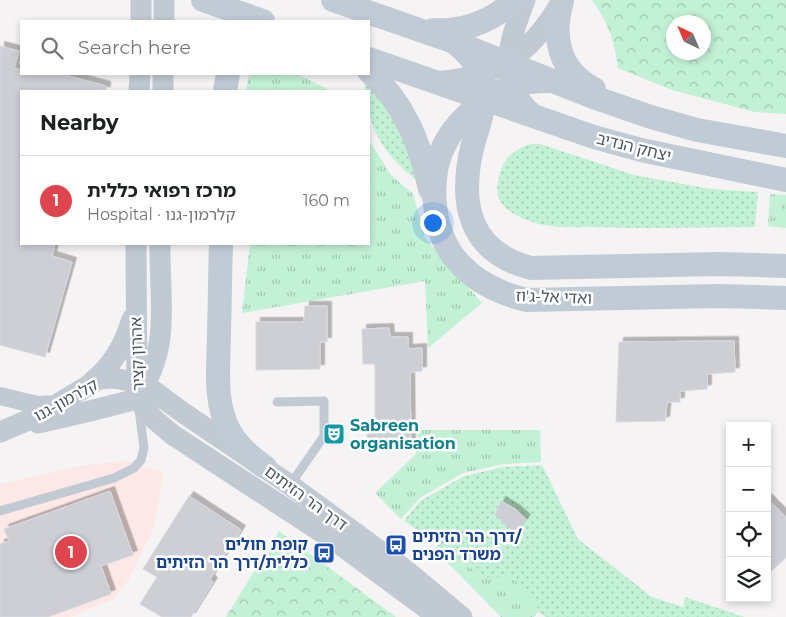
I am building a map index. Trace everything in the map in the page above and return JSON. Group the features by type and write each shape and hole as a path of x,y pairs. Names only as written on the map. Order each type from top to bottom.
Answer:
{"main road":[{"path":"203,0 260,20"},
{"path":"333,0 413,28 444,31 460,30 493,17 515,0"},
{"path":"562,0 557,19 557,40 562,55 575,76 585,85 651,117"},
{"name":"יצחק הנדיב","path":"413,28 651,117 697,130 786,146"},
{"name":"ואדי אל-ג'וז","path":"454,42 470,57 481,73 485,100 468,168 468,205 470,217 478,235 486,245 500,256 531,268 719,264 786,266"},
{"name":"יצחק הנדיב","path":"370,59 538,118 641,150 786,180"},
{"path":"370,72 384,85 410,125 420,152 436,210"},
{"path":"225,90 228,75"},
{"name":"ואדי אל-ג'וז","path":"554,80 530,81 494,93 463,118 446,141 438,159 436,210 441,231 451,252 464,268 483,283 507,295 526,300 719,296 786,298"},
{"path":"221,245 218,382 221,408 226,424 235,440 250,456 265,467"}],"street":[{"path":"140,0 140,20"},
{"path":"164,0 164,20"},
{"path":"525,0 513,38 508,70 511,86 519,100 538,118"},
{"path":"433,82 449,81 481,73 508,62 530,45 543,31 562,0"},
{"path":"139,90 140,75"},
{"path":"163,75 163,90"},
{"name":"אהרון קציר","path":"136,245 135,297 140,389"},
{"name":"אהרון קציר","path":"140,389 155,364 161,339 160,245"},
{"path":"94,382 110,364 122,346 134,314 135,297"},
{"name":"קלרמון-גנו","path":"8,429 58,404 94,382 112,378 140,389"},
{"name":"קלרמון-גנו","path":"8,429 86,412 140,389"},
{"name":"דרך הר הזיתים","path":"140,389 265,467 407,571 462,617"},
{"name":"דרך הר הזיתים","path":"140,389 155,420 173,435 338,543 438,617"},
{"path":"0,396 37,405 58,404"}],"lane":[{"path":"0,511 114,478 138,466 143,455 144,441 140,389"},
{"path":"278,402 324,401 324,436 290,485"}],"shaded area":[{"path":"126,461 163,472 155,525 129,579 112,600 70,617 0,617 0,484 81,466"}],"green space":[{"path":"592,0 786,0 786,114 755,112 672,90 618,68 610,32"},
{"path":"249,75 299,75 329,90 246,90"},
{"path":"364,75 392,106 419,182 394,160 381,142 370,115 370,90 365,90"},
{"path":"370,142 391,175 413,194 425,238 482,303 428,348 425,281 242,313 250,245 370,245"},
{"path":"531,144 540,144 634,175 711,189 758,192 755,227 563,227 529,221 512,213 504,206 499,198 497,189 503,165 509,156"},
{"path":"770,194 786,195 786,228 768,226"},
{"path":"418,430 540,430 541,462 504,464 463,473 420,498 401,519 375,493 416,454"},
{"path":"542,465 578,539 652,597 683,607 685,597 745,617 545,617 512,576 489,578 477,575 466,562 404,521 420,501 464,476 503,467"},
{"path":"477,522 546,617 538,612 534,617 501,617 433,550 461,525"},
{"path":"279,531 396,617 226,617"}],"building":[{"path":"0,46 19,51 14,68 20,70 20,75 65,75 106,86 106,90 20,90 20,245 55,245 52,256 72,262 45,357 0,345"},
{"path":"305,306 327,306 327,342 320,342 320,369 256,370 256,322 304,322"},
{"path":"389,328 390,337 408,337 408,349 422,348 422,371 410,372 411,445 367,446 367,426 375,426 375,364 363,364 362,329"},
{"path":"734,341 735,372 707,374 707,389 680,391 680,402 667,402 665,421 616,422 619,342"},
{"path":"110,491 133,555 101,566 111,594 48,617 0,617 0,544 9,541 4,529"},
{"path":"189,496 241,530 210,579 213,582 191,617 162,617 140,604 157,577 143,569"},
{"path":"501,501 515,509 526,519 514,533 495,515"},
{"path":"771,502 786,517 786,557 771,571"}],"place":[{"name":"Sabreen organisation","path":"334,434"},
{"name":"דרך הר הזיתים/ משרד הפנים","path":"396,545"},
{"name":"מרכז רפואי כללית","path":"71,552"},
{"name":"קופת חולים כללית/דרך הר הזיתים","path":"324,553"}]}
